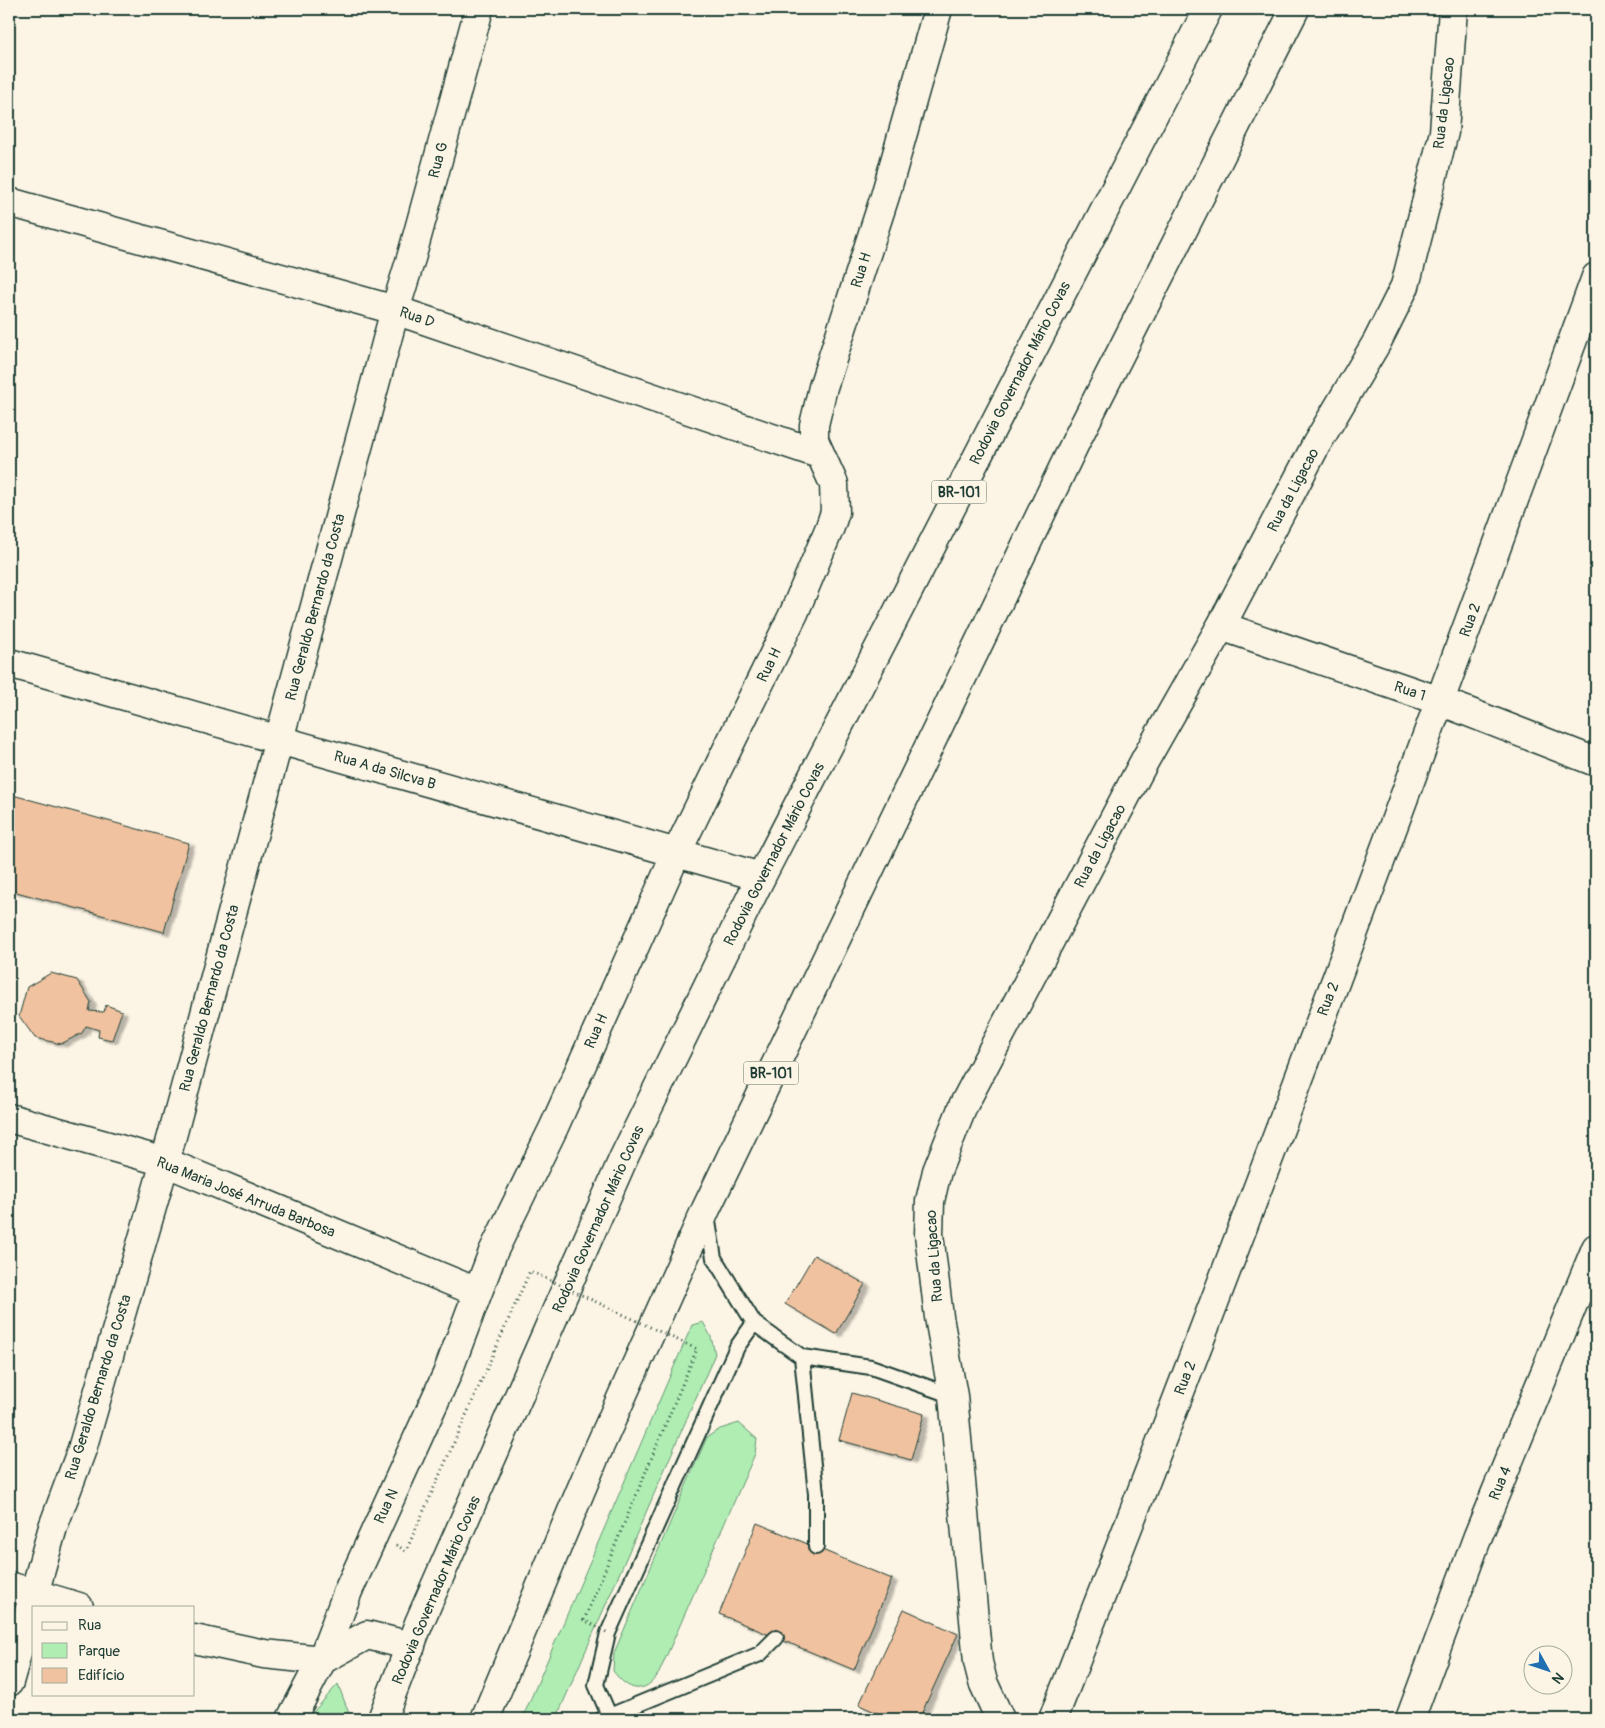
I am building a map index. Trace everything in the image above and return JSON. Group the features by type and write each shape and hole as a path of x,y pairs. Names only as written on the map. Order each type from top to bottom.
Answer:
{"main road":[{"name":"Rua G","path":"395,310 412,255 479,9"},
{"name":"Rua H","path":"478,1292 493,1252 554,1127 676,854 794,613 830,528 835,512 834,484 814,440 814,425 823,387 885,196 938,9"},
{"name":"Rodovia Governador Mário Covas","path":"382,1719 411,1646 624,1157 761,877 1208,9"},
{"name":"BR-101","path":"485,1719 593,1460 706,1209 1074,446 1294,9"},
{"name":"Rua da Ligacao","path":"1000,1719 983,1682 978,1662 953,1396 939,1317 929,1234 930,1201 937,1171 962,1106 1145,760 1222,626 1316,445 1377,342 1405,286 1444,132 1453,9"},
{"name":"Rua D","path":"9,202 395,310 819,454"},
{"name":"Rua 2","path":"1053,1719 1118,1554 1440,702 1596,277"},
{"name":"Rua Geraldo Bernardo da Costa","path":"32,1606 53,1527 82,1449 165,1162 395,310"},
{"name":"Rua 1","path":"1222,626 1440,702 1596,762"},
{"name":"Rua A da Silcva B","path":"9,663 761,877"},
{"name":"Rua Maria José Arruda Barbosa","path":"9,1118 165,1162 478,1292"},
{"name":"Rua 4","path":"1410,1719 1478,1536 1596,1248"},
{"name":"Rua N","path":"291,1719 322,1660 348,1591 447,1374 478,1292"},
{"path":"9,1586 76,1606"},
{"name":"Rua Geraldo Bernardo da Costa","path":"9,1682 32,1606"},
{"path":"195,1639 264,1654 322,1660 367,1635 411,1646"}],"lane":[{"path":"706,1209 714,1258 754,1323 802,1356 871,1367 953,1396"},
{"path":"754,1323 737,1347 608,1633 596,1685 605,1717 760,1654 776,1638"},
{"path":"802,1356 816,1494 816,1547"}],"path":[{"path":"396,1545 406,1551 530,1271 696,1349 584,1620 608,1633"}],"green space":[{"path":"703,1322 711,1337 715,1354 556,1719 522,1719 692,1325"},
{"path":"739,1423 757,1439 755,1454 659,1673 648,1685 642,1688 630,1686 624,1683 613,1671 614,1653 707,1437 720,1429"},
{"path":"338,1684 351,1719 307,1719"}],"building":[{"path":"9,794 189,843 164,932 9,890"},
{"path":"51,973 77,980 91,1002 89,1011 104,1012 106,1005 122,1011 112,1040 98,1037 99,1030 86,1026 82,1033 61,1044 35,1038 19,1016 27,987"},
{"path":"814,1255 865,1284 836,1334 785,1304"},
{"path":"852,1393 924,1414 911,1460 839,1440"},
{"path":"757,1523 892,1579 854,1670 719,1614"},
{"path":"904,1609 958,1634 919,1719 891,1719 859,1705"}]}
